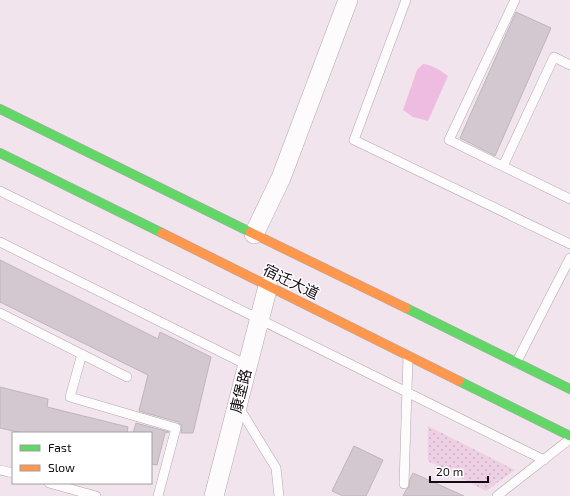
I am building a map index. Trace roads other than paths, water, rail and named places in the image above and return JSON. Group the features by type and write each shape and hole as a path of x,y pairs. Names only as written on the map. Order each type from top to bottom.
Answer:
{"main road":[{"name":"宿迁大道","path":"0,109 570,389"},
{"name":"宿迁大道","path":"0,153 570,436"}],"street":[{"path":"254,234 281,178 348,0"},
{"name":"康堡路","path":"214,496 268,286"}],"lane":[{"path":"406,0 354,140 570,244"},
{"path":"515,0 449,140 570,198"},
{"path":"503,166 554,57 570,64"},
{"path":"0,191 544,460"},
{"path":"0,242 248,366"},
{"path":"516,363 570,258"},
{"path":"0,314 127,377"},
{"path":"82,354 70,398 176,428 158,496"},
{"path":"404,484 408,356"},
{"path":"238,404 276,468 280,496"},
{"path":"497,496 570,439"},
{"path":"0,470 12,473"},
{"path":"52,484 96,496"}]}
